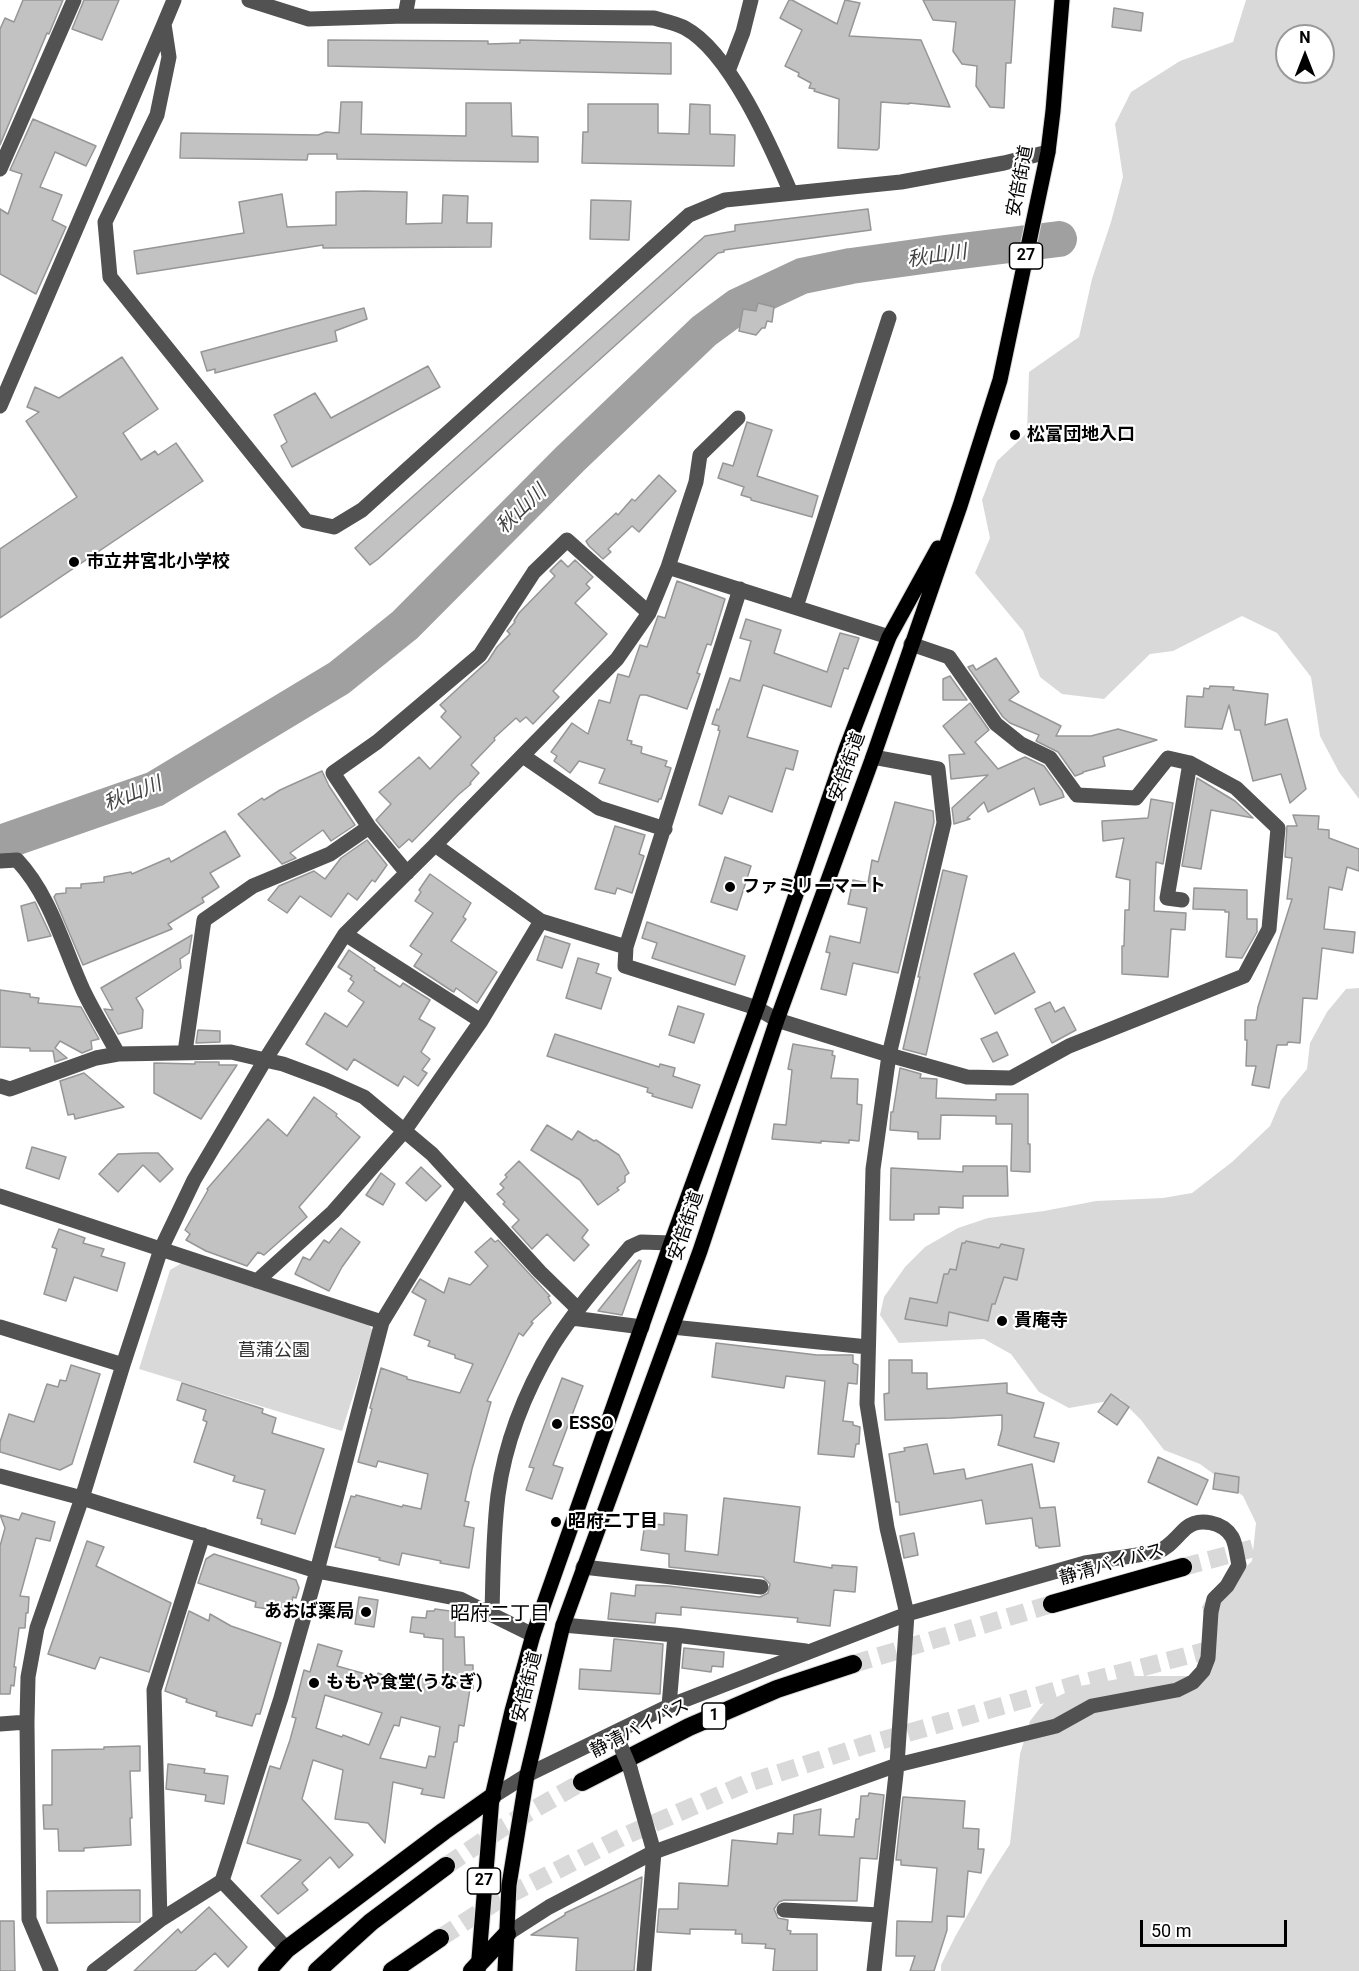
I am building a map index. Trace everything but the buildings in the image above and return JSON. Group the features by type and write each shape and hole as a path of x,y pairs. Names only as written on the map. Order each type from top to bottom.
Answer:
{"highway":[{"name":"静清バイパス","path":"1053,1604 1184,1567"},
{"name":"静清バイパス","path":"582,1782 689,1727 777,1689 853,1664"},
{"path":"267,1971 287,1948 492,1797"},
{"path":"317,1971 371,1922 447,1866"},
{"path":"476,1969 507,1934"},
{"path":"392,1971 440,1938"}],"main road":[{"name":"安倍街道","path":"506,1971 509,1886 527,1775 564,1625 583,1567 700,1251 777,1020 873,757 960,506 1000,380 1048,152 1062,0"},
{"name":"安倍街道","path":"476,1969 492,1797 533,1635 671,1243 757,1008 846,748 889,637 960,506"}],"street":[{"path":"0,170 74,0"},
{"path":"0,406 174,0"},
{"path":"249,0 271,4 309,19 405,16 654,18 684,27 701,39 728,71 765,134 791,193"},
{"path":"405,16 408,0"},
{"path":"728,71 743,32 751,0"},
{"path":"164,24 169,57 157,115 105,222 110,277 306,521 334,527 362,510 689,215 725,200 901,182 1004,163 1048,152"},
{"path":"796,607 889,318"},
{"path":"51,1971 29,1919 28,1677 37,1628 82,1498 161,1249 194,1180 345,934 617,659 649,613 668,567 696,482 700,455 738,418"},
{"path":"407,873 369,827 333,773 377,742 480,655 534,572 567,540 649,613"},
{"path":"668,567 889,637"},
{"path":"740,589 626,947 625,966 757,1008 777,1020 889,1056 967,1077 1011,1078 1070,1046 1244,976 1269,929 1278,828 1236,788 1190,763 1168,758 1136,798 1077,795 1050,758 1021,744 996,724 949,657 911,644"},
{"path":"523,756 599,808 665,829"},
{"path":"873,757 938,769 944,823 889,1056 873,1169 868,1421 887,1528 907,1614 897,1765 874,1971"},
{"path":"1182,900 1167,898 1190,763"},
{"path":"185,1052 204,920 253,886 330,854 369,827"},
{"path":"435,845 541,921 626,947"},
{"path":"0,861 17,860 44,899 85,994 118,1054"},
{"path":"257,1281 333,1212 405,1130 481,1021 541,921"},
{"path":"345,934 481,1021"},
{"path":"0,1086 10,1089 96,1058 118,1054 231,1052 284,1064 364,1097 405,1130 432,1154 540,1272 575,1314 642,1327"},
{"path":"94,1971 160,1920 222,1881 281,1698 317,1571 382,1322 464,1189"},
{"path":"0,1196 382,1322"},
{"name":"安倍街道","path":"492,1614 494,1534 498,1492 516,1421 538,1372 575,1314 630,1247 641,1242 671,1243"},
{"path":"0,1327 123,1365"},
{"path":"672,1327 868,1347"},
{"path":"0,1476 82,1498 317,1571 460,1599 533,1635"},
{"path":"492,1797 527,1775 669,1706 907,1614 1085,1563 1157,1552 1168,1547 1188,1526 1199,1522 1217,1524 1232,1537 1239,1565 1227,1586 1214,1599 1208,1658 1203,1671 1193,1683 1177,1690 1092,1706 1056,1726 897,1765 654,1852 549,1907 507,1934"},
{"path":"160,1920 154,1690 202,1535"},
{"path":"583,1567 761,1587"},
{"path":"564,1625 675,1635 810,1652"},
{"path":"669,1706 675,1635"},
{"path":"0,1724 27,1722"},
{"path":"615,1733 630,1768 654,1852 644,1971"},
{"path":"222,1881 287,1948"},
{"path":"783,1910 880,1915"}],"green space":[{"path":"1246,0 1359,0 1359,799 1339,772 1320,736 1311,677 1277,633 1242,616 1173,651 1150,654 1104,699 1062,694 1040,677 1023,631 975,573 990,538 982,500 997,461 1027,433 1029,372 1079,337 1092,279 1123,177 1115,124 1131,92 1180,61 1233,42"},
{"path":"1359,988 1359,1971 941,1971 941,1965 955,1937 1010,1844 1020,1754 1030,1721 1044,1703 1080,1686 1134,1676 1193,1676 1214,1660 1210,1632 1202,1607 1212,1590 1227,1586 1252,1561 1256,1523 1243,1496 1200,1464 1164,1450 1141,1420 1120,1399 1069,1408 1039,1392 1011,1354 984,1339 899,1343 880,1315 884,1297 905,1267 925,1247 958,1228 988,1218 1096,1201 1163,1198 1192,1193 1232,1162 1270,1126 1281,1100 1307,1069 1310,1043 1327,1012 1346,989"},
{"name":"菖蒲公園","path":"182,1263 367,1320 373,1332 342,1431 139,1369 170,1270"}],"waterway":[{"name":"秋山川","path":"0,843 155,789 339,678 405,625 570,459 704,331 738,306 802,276 851,266 1059,239"}],"tunnel":[{"path":"1183,1567 1359,1520"},
{"path":"853,1664 1052,1604"},
{"path":"440,1938 497,1901 622,1837 745,1784 866,1745 1078,1684 1359,1611"},
{"path":"446,1866 505,1826 582,1782"}],"place":[{"name":"松富団地入口","path":"1015,435"},
{"name":"市立井宮北小学校","path":"74,562"},
{"name":"ファミリーマート","path":"730,887"},
{"name":"貴庵寺","path":"1002,1321"},
{"name":"ESSO","path":"557,1424"},
{"name":"昭府二丁目","path":"556,1522"},
{"name":"あおば薬局","path":"366,1612"},
{"name":"ももや食堂(うなぎ)","path":"314,1683"}],"district":[{"name":"昭府二丁目","path":"500,1615"}]}
